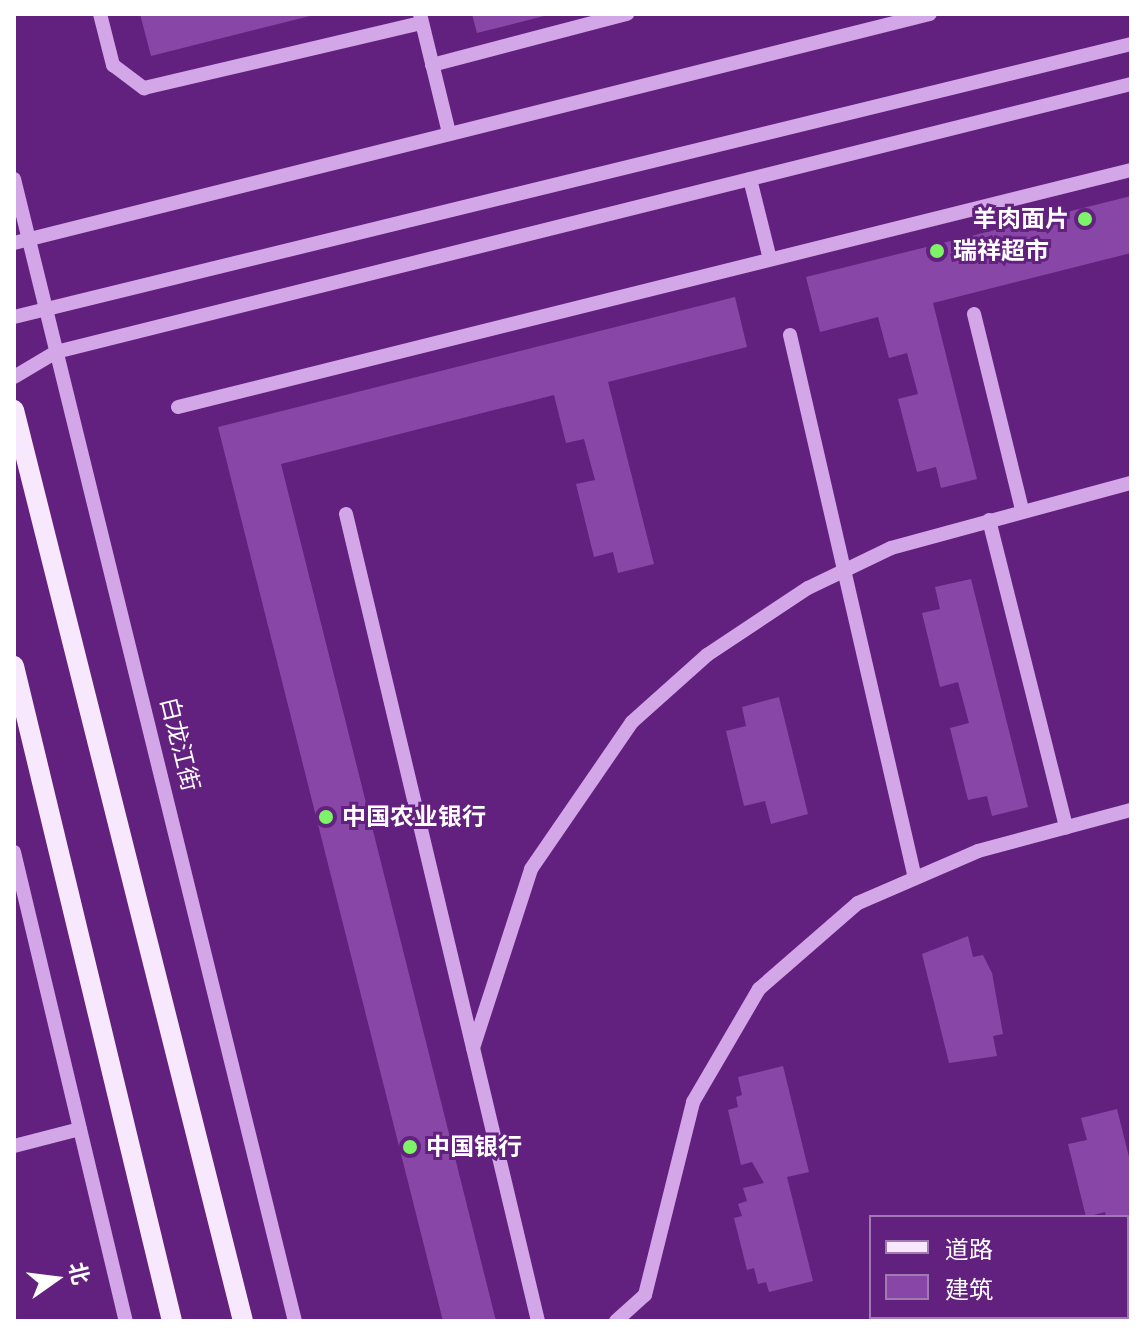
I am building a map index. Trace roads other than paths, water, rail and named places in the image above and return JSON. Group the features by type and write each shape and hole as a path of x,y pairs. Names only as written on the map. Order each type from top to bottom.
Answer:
{"main road":[{"path":"14,410 243,1321"},
{"path":"14,666 172,1321"}],"street":[{"path":"100,14 113,65 144,88 421,18 449,133"},
{"path":"432,65 627,14"},
{"path":"21,240 930,14"},
{"path":"14,317 1131,44"},
{"path":"14,377 56,352 1131,84"},
{"path":"178,407 1131,170"},
{"name":"白龙江街","path":"14,179 21,240 46,309 295,1321"},
{"path":"750,179 770,259"},
{"path":"974,314 1022,510"},
{"path":"790,335 847,569 915,878"},
{"path":"473,1048 531,869 632,722 707,655 808,588 891,548 1022,510 1131,483"},
{"path":"346,514 538,1321"},
{"path":"989,520 1066,827"},
{"path":"616,1321 645,1295 693,1102 759,989 858,903 978,851 1131,810"},
{"path":"14,852 126,1321"},
{"path":"14,1146 80,1129"}],"place":[{"name":"羊肉面片","path":"1085,219"},
{"name":"瑞祥超市","path":"937,251"},
{"name":"中国农业银行","path":"326,817"},
{"name":"中国银行","path":"410,1147"}]}
